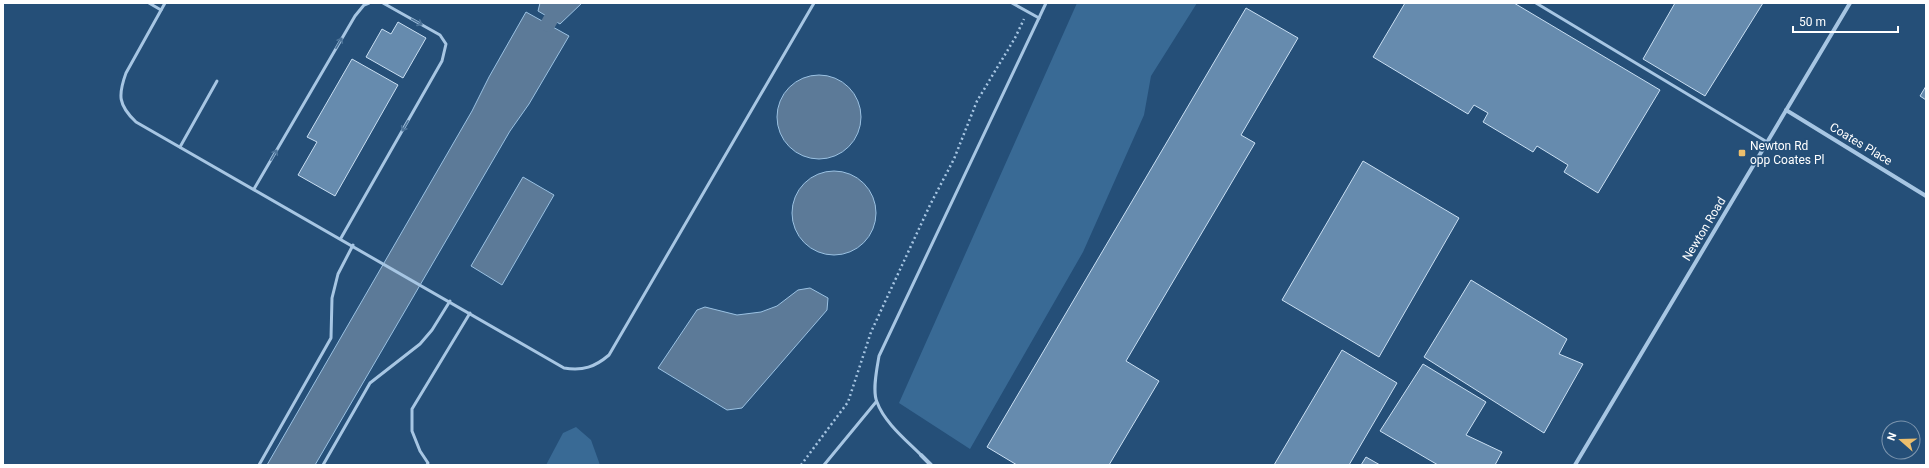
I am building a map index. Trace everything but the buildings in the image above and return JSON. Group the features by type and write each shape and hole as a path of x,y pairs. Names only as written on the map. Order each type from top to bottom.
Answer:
{"street":[{"name":"Newton Road","path":"1575,465 1850,3"},
{"name":"Coates Place","path":"1786,110 1926,196"},
{"path":"921,455 931,465"}],"lane":[{"path":"149,3 161,10"},
{"path":"165,3 126,73 122,85 120,97 128,114 136,122 341,238 564,368 577,370 598,364 609,355 814,3"},
{"path":"254,189 355,16 364,5 369,3"},
{"path":"341,238 442,61 446,44 440,35 383,3"},
{"path":"1012,3 1039,18"},
{"path":"921,455 892,426 876,402 876,376 879,356 1046,3"},
{"path":"1536,3 1767,142"},
{"path":"180,147 217,81"},
{"path":"259,465 331,338 332,298 338,274 353,245"},
{"path":"322,465 370,383 420,344 432,330 450,301"},
{"path":"427,465 428,463 420,451 412,431 412,409 470,313"},
{"path":"824,465 876,402"}],"path":[{"path":"801,465 848,402 871,332 930,205 954,159 977,101 1015,38 1027,12"}],"shaded area":[{"path":"540,3 582,3 560,24 538,11"},
{"path":"1077,3 1197,3 1151,76 1144,115 1083,252 970,449 899,403"},
{"path":"526,12 569,36 529,104 510,131 315,465 267,465 472,111 489,77"},
{"path":"811,75 827,75 843,82 854,93 861,109 861,125 858,133 849,147 843,152 827,159 811,159 795,152 784,141 777,125 777,109 784,93 795,82"},
{"path":"826,171 842,171 858,178 869,189 876,205 876,221 873,229 864,243 858,248 842,255 826,255 810,248 799,237 792,221 792,205 799,189 810,178"},
{"path":"523,177 554,195 502,285 471,266"},
{"path":"810,288 828,298 827,310 742,408 727,410 658,368 697,310 705,307 737,315 761,312 777,306 798,290"},
{"path":"576,427 591,440 600,465 546,465 563,433"}],"waterway":[{"path":"548,24 560,3"}],"place":[{"name":"Newton Rd opp Coates Pl","path":"1742,153"}]}
